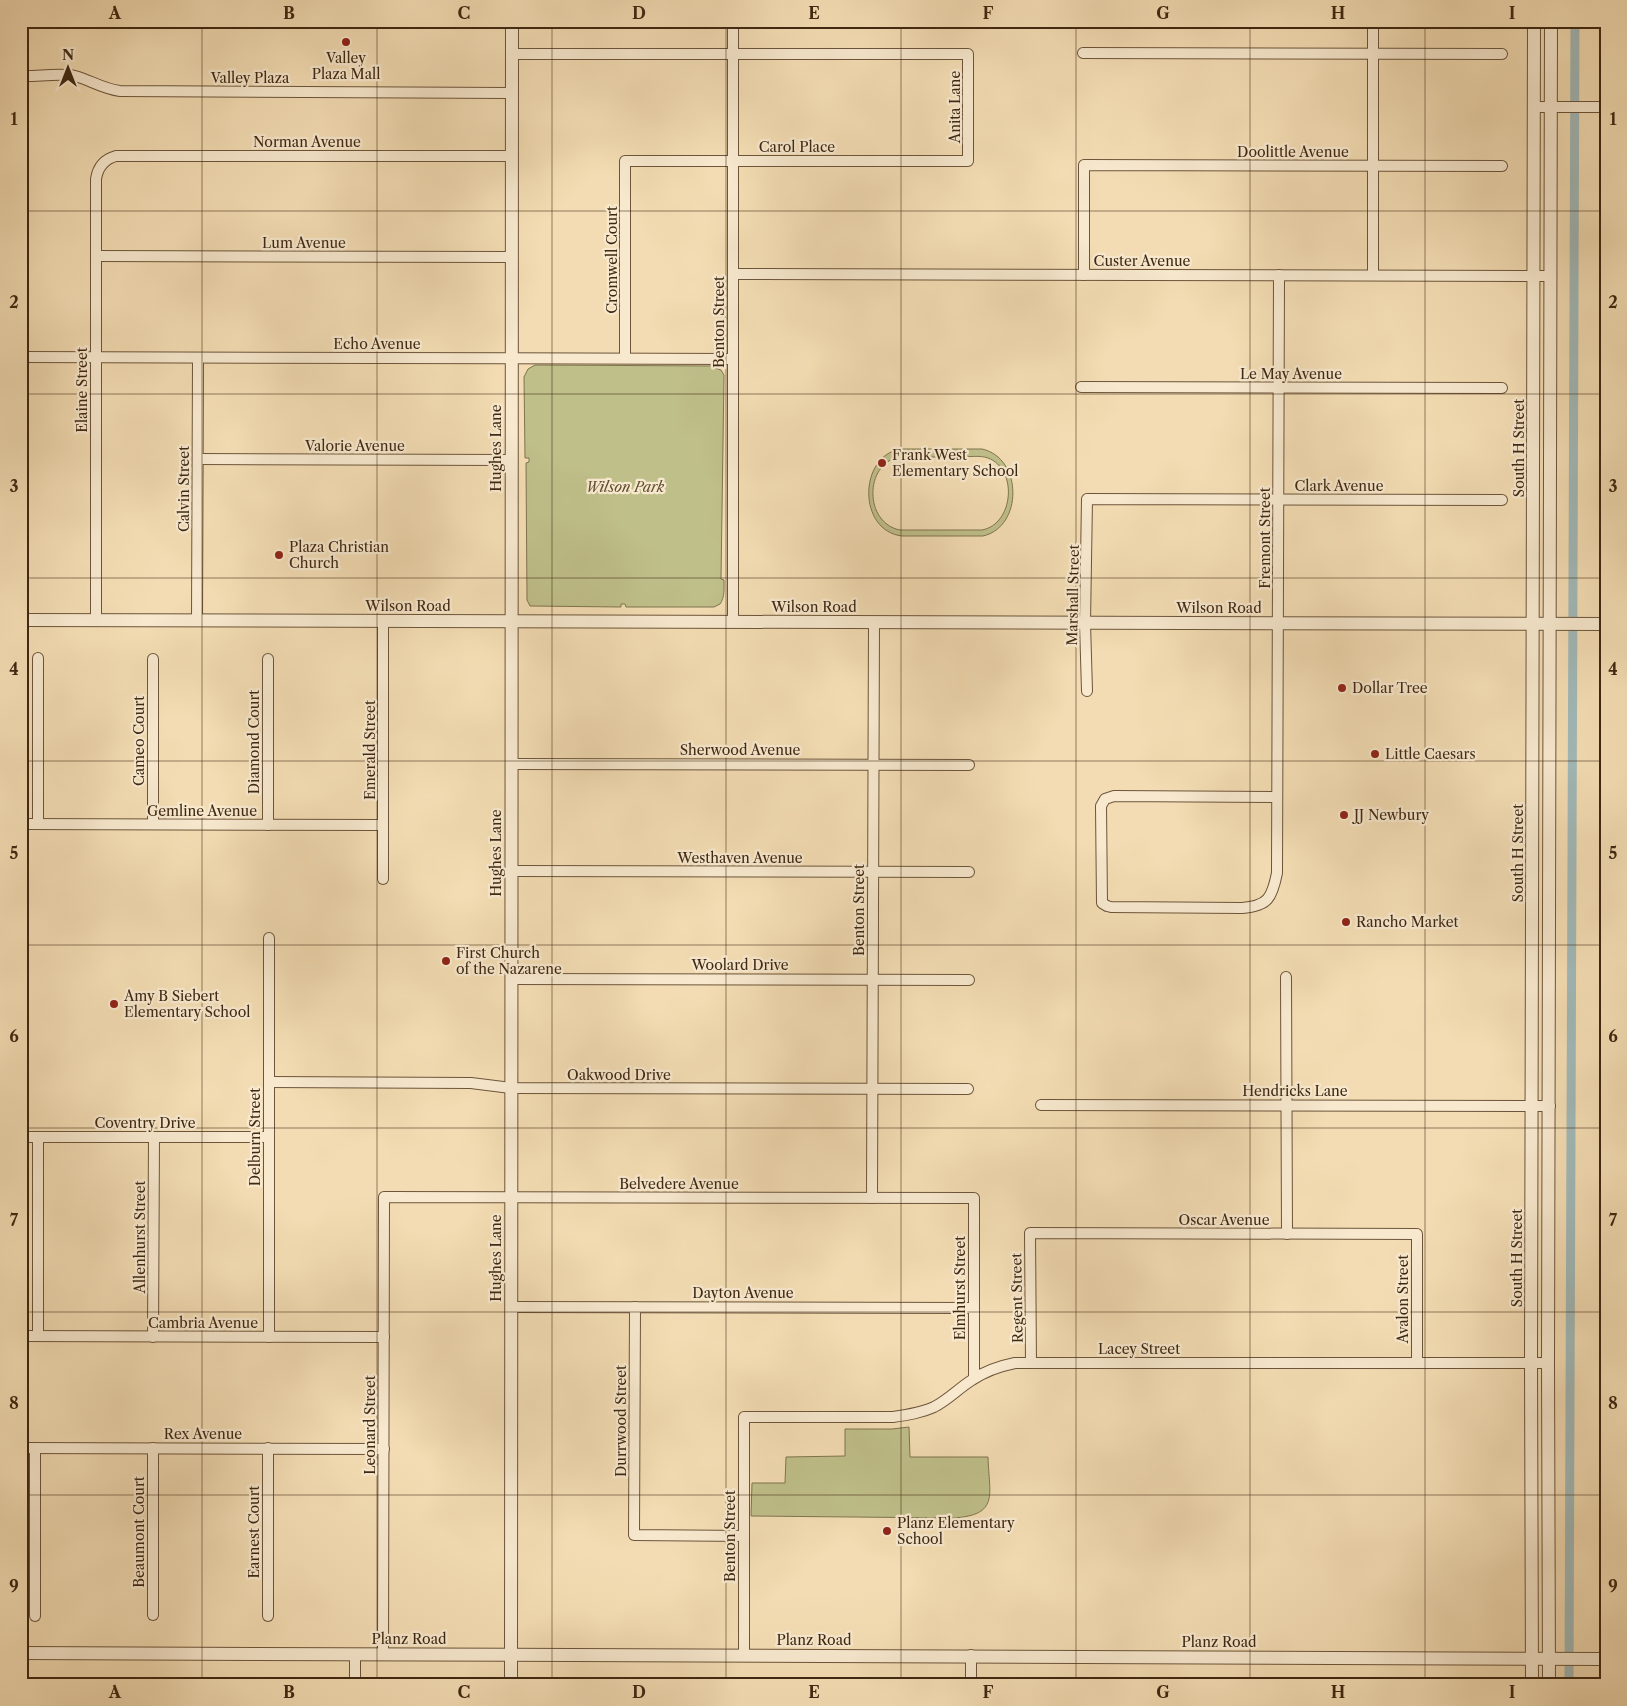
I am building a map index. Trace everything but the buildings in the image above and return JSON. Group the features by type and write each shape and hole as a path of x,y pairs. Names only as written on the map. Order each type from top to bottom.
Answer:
{"street":[{"name":"Hughes Lane","path":"511,1685 512,21"},
{"name":"Benton Street","path":"733,21 733,622"},
{"path":"1373,21 1373,275"},
{"name":"South H Street","path":"1532,1685 1534,21"},
{"path":"1550,1685 1548,1363 1551,21"},
{"path":"1083,53 1502,54"},
{"path":"512,54 733,54"},
{"name":"Anita Lane","path":"733,54 968,54 968,161"},
{"name":"Valley Plaza","path":"21,74 27,76 77,76 106,89 120,91 512,93"},
{"path":"1533,107 1606,107"},
{"name":"Norman Avenue","path":"104,162 116,156 512,156"},
{"name":"Carol Place","path":"625,161 968,161"},
{"name":"Cromwell Court","path":"625,161 625,358"},
{"name":"Elaine Street","path":"96,620 96,179 99,168 104,162"},
{"name":"Doolittle Avenue","path":"1084,275 1084,165 1502,166"},
{"name":"Lum Avenue","path":"96,256 512,257"},
{"name":"Custer Avenue","path":"733,274 1551,276"},
{"name":"Fremont Street","path":"1277,796 1114,796 1105,799 1101,806 1102,902 1106,906 1242,908 1256,907 1265,902 1274,891 1277,873 1279,275"},
{"name":"Echo Avenue","path":"21,357 733,358"},
{"name":"Calvin Street","path":"197,621 198,358"},
{"name":"Le May Avenue","path":"1081,387 1502,388"},
{"name":"Valorie Avenue","path":"198,459 512,460"},
{"name":"Clark Avenue","path":"1087,499 1502,500"},
{"name":"Marshall Street","path":"1087,499 1085,623 1087,691"},
{"name":"Wilson Road","path":"21,620 1606,624"},
{"name":"Emerald Street","path":"383,879 384,621"},
{"name":"Benton Street","path":"872,1198 874,622"},
{"path":"38,658 38,824"},
{"name":"Cameo Court","path":"153,658 153,824"},
{"name":"Diamond Court","path":"268,659 268,824"},
{"name":"Sherwood Avenue","path":"511,764 969,764"},
{"name":"Gemline Avenue","path":"21,824 383,825"},
{"name":"Westhaven Avenue","path":"511,871 969,872"},
{"name":"Delburn Street","path":"268,1337 269,938"},
{"path":"1286,977 1286,1234"},
{"name":"Woolard Drive","path":"511,979 969,980"},
{"name":"Oakwood Drive","path":"269,1082 471,1083 511,1088 968,1089"},
{"name":"Hendricks Lane","path":"1040,1104 1550,1106"},
{"name":"Coventry Drive","path":"21,1137 269,1137"},
{"path":"38,1137 38,1336"},
{"name":"Allenhurst Street","path":"153,1336 154,1137"},
{"name":"Belvedere Avenue","path":"384,1197 974,1198"},
{"name":"Leonard Street","path":"383,1654 384,1197"},
{"name":"Elmhurst Street","path":"974,1198 974,1378"},
{"name":"Oscar Avenue","path":"1030,1233 1417,1234"},
{"name":"Regent Street","path":"1030,1233 1032,1362"},
{"name":"Avalon Street","path":"1417,1234 1417,1364"},
{"name":"Dayton Avenue","path":"511,1307 974,1308"},
{"name":"Durrwood Street","path":"635,1307 634,1535 744,1536"},
{"name":"Cambria Avenue","path":"21,1336 384,1337"},
{"name":"Lacey Street","path":"744,1417 893,1417 907,1415 936,1406 974,1378 1001,1366 1032,1362 1548,1363"},
{"name":"Benton Street","path":"744,1417 744,1655"},
{"name":"Rex Avenue","path":"21,1448 384,1448"},
{"path":"35,1448 35,1616"},
{"name":"Beaumont Court","path":"153,1448 153,1615"},
{"name":"Earnest Court","path":"268,1448 268,1616"},
{"name":"Planz Road","path":"21,1653 971,1655 1606,1659"},
{"path":"355,1654 355,1685"},
{"path":"971,1655 971,1685"}],"green space":[{"name":"Wilson Park","path":"535,365 715,366 715,368 721,370 724,375 721,579 724,580 724,586 720,604 714,607 626,607 625,604 621,604 621,607 530,606 527,600 526,463 529,462 529,458 525,458 524,377 528,369"},
{"path":"900,449 982,449 995,455 1005,465 1011,478 1013,492 1011,507 1005,520 996,530 983,536 902,536 888,531 877,521 871,508 869,494 871,479 876,465 886,455","holes":["899,457 988,458 998,464 1008,484 1006,507 1001,518 993,526 982,530 900,530 888,525 880,517 875,506 874,481 879,470 888,462"]},
{"path":"909,1427 910,1457 988,1457 990,1492 985,1507 978,1513 953,1518 751,1516 752,1483 785,1483 786,1457 845,1456 845,1429"}],"waterway":[{"path":"1569,1685 1575,21"}],"place":[{"name":"Valley Plaza Mall","path":"346,42"},
{"name":"Frank West Elementary School","path":"882,463"},
{"name":"Plaza Christian Church","path":"279,555"},
{"name":"Dollar Tree","path":"1342,688"},
{"name":"Little Caesars","path":"1375,754"},
{"name":"JJ Newbury","path":"1344,815"},
{"name":"Rancho Market","path":"1346,922"},
{"name":"First Church of the Nazarene","path":"446,961"},
{"name":"Amy B Siebert Elementary School","path":"114,1004"},
{"name":"Planz Elementary School","path":"887,1531"}]}
